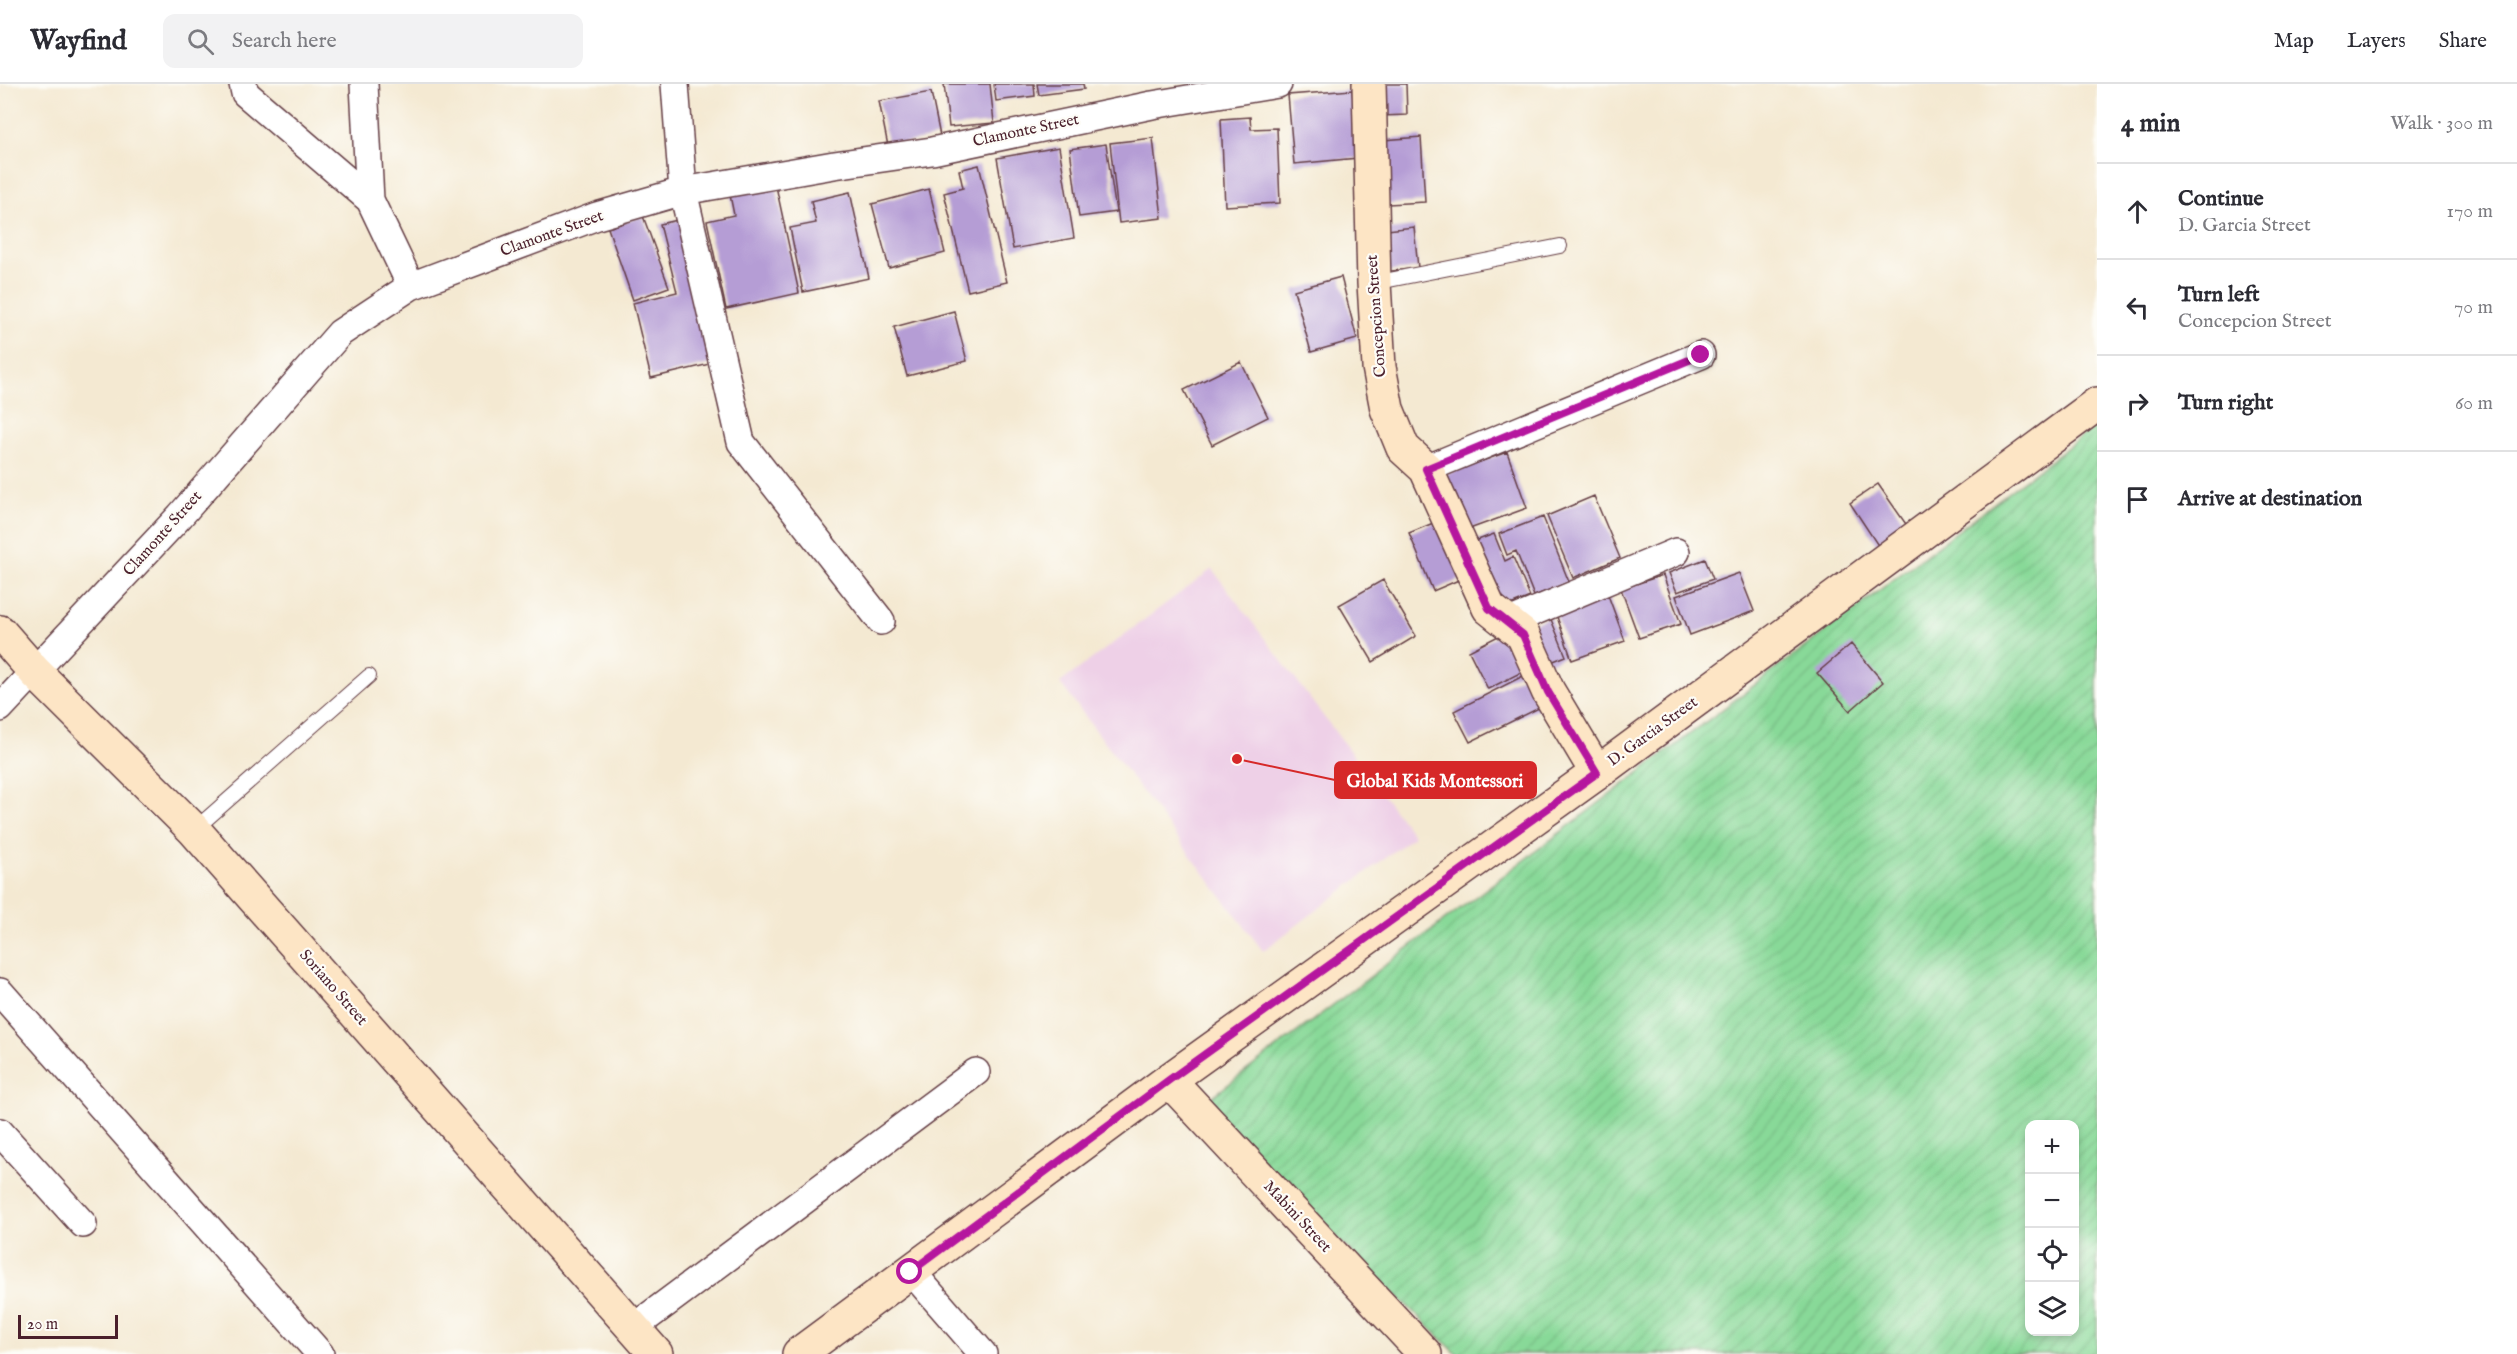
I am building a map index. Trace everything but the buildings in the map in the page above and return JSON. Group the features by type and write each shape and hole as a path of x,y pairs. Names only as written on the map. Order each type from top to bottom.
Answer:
{"street":[{"path":"243,84 244,93 370,200"},
{"path":"364,84 370,200 411,286"},
{"path":"675,84 683,191 741,442 881,621"},
{"name":"Clamonte Street","path":"0,708 180,516 340,333 411,286 597,216 683,191 932,151 1152,105 1278,84"},
{"name":"Concepcion Street","path":"1369,84 1374,283 1379,367 1387,409 1403,448 1426,469 1489,608 1523,635 1548,692 1597,773"},
{"path":"1426,469 1701,355"},
{"name":"D. Garcia Street","path":"799,1354 1169,1080 1597,773 2097,404"},
{"path":"1509,622 1676,552"},
{"name":"Soriano Street","path":"0,632 35,672 194,830 656,1354"},
{"path":"0,992 320,1354"},
{"path":"633,1328 976,1072"},
{"name":"Mabini Street","path":"1169,1080 1425,1354"},
{"path":"0,1132 83,1224"},
{"path":"910,1272 983,1354"}],"lane":[{"path":"1374,283 1560,246"},
{"path":"194,830 369,676"}],"shaded area":[{"path":"1212,569 1414,836 1263,951 1060,683"}],"green space":[{"path":"2097,425 2097,1354 1457,1354 1200,1106"}],"place":[{"name":"Global Kids Montessori","path":"1237,759"}],"route":[{"path":"910,1272 1169,1080 1597,773 1548,692 1523,635 1489,608 1426,469 1701,355"}]}
